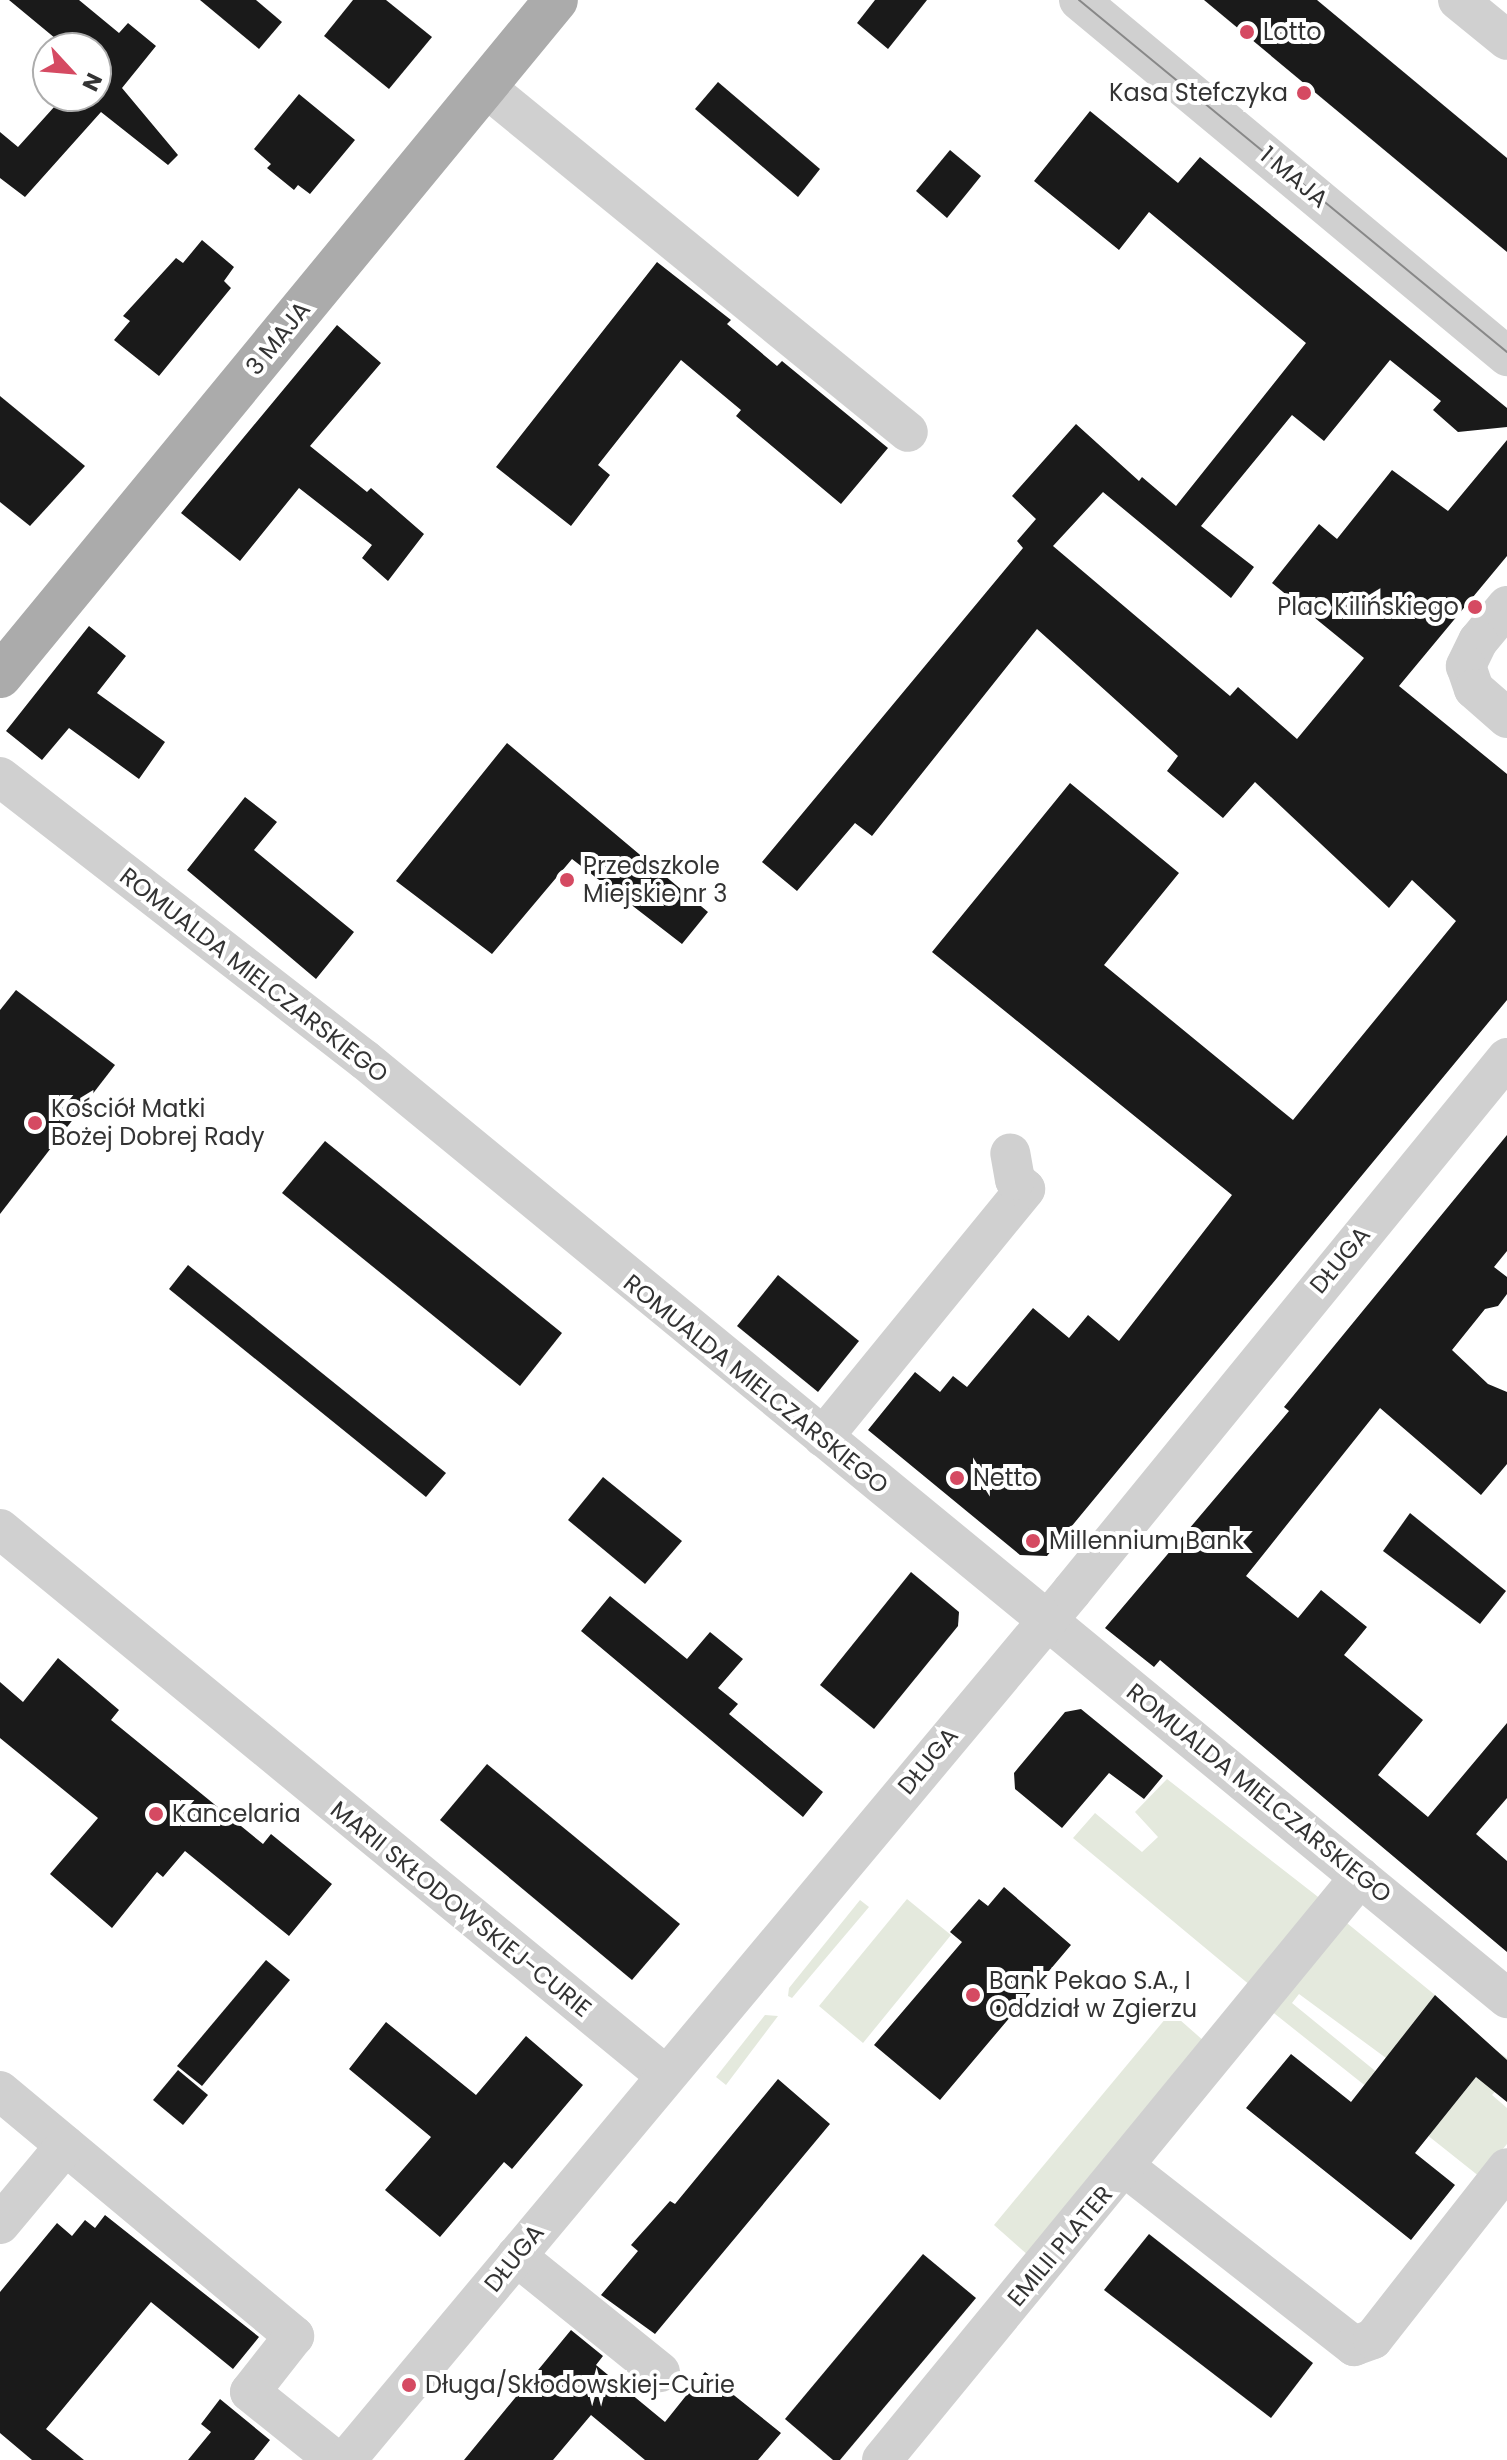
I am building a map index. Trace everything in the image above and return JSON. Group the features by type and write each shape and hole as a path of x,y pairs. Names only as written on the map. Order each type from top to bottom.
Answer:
{"main road":[{"name":"3 MAJA","path":"0,676 556,0"}],"street":[{"name":"1 MAJA","path":"1079,0 1507,356"},
{"path":"1458,0 1507,40"},
{"path":"484,86 908,432"},
{"path":"1507,606 1470,653 1466,666 1474,689 1507,718"},
{"name":"ROMUALDA MIELCZARSKIEGO","path":"0,777 365,1060 1507,1998"},
{"name":"DŁUGA","path":"346,2460 664,2074 1046,1621 1507,1058"},
{"path":"823,1437 1025,1189 1015,1180 1010,1153"},
{"name":"MARII SKŁODOWSKIEJ-CURIE","path":"0,1529 664,2074"},
{"name":"EMILII PLATER","path":"882,2460 1237,2031 1360,1877"},
{"path":"0,2091 294,2336 250,2392 335,2460"},
{"path":"0,2224 65,2146"},
{"path":"1125,2167 1354,2346 1373,2339 1507,2168"},
{"path":"516,2256 660,2372"}],"shaded area":[{"path":"1167,1779 1322,1900 1251,1986 1073,1838 1095,1813 1142,1852 1158,1837 1135,1812"},
{"path":"907,1899 951,1935 863,2043 819,2006"},
{"path":"860,1900 869,1907 792,1998 788,1996 789,1988"},
{"path":"1342,1919 1435,1995 1386,2058 1299,1994 1292,2003 1439,2123 1497,2051 1507,2058 1507,2078 1492,2095 1507,2108 1507,2144 1480,2177 1270,2010"},
{"path":"1171,2012 1205,2042 1029,2256 994,2225"},
{"path":"765,2015 778,2016 726,2085 716,2077"}],"building":[{"path":"9,0 79,0 119,33 128,23 156,46 122,88 178,155 168,165 101,112 112,112 112,32 48,32"},
{"path":"200,0 256,0 282,22 259,49"},
{"path":"353,0 386,0 432,37 389,89 324,36"},
{"path":"875,0 927,0 888,49 857,23"},
{"path":"1204,0 1317,0 1507,158 1507,252"},
{"path":"718,82 820,169 798,197 695,109"},
{"path":"299,94 355,140 310,194 298,185 294,190 267,168 271,164 254,149"},
{"path":"1090,111 1178,183 1200,157 1507,408 1507,427 1458,432 1433,410 1441,401 1390,360 1324,441 1292,415 1201,526 1254,567 1231,598 1103,492 1053,546 1230,696 1238,687 1297,739 1364,658 1272,583 1319,524 1337,539 1392,470 1448,511 1507,440 1507,556 1399,686 1507,774 1507,1000 1047,1556 1020,1555 868,1430 915,1372 940,1392 953,1376 967,1387 1033,1308 1069,1338 1088,1315 1119,1341 1232,1195 932,952 1070,783 1179,873 1104,965 1293,1120 1456,921 1412,880 1389,908 1255,782 1223,818 1167,771 1178,756 1037,629 872,836 855,823 797,891 762,862 1023,548 1017,541 1036,519 1012,496 1076,424 1139,481 1142,477 1176,506 1306,343 1149,212 1119,250 1034,181"},
{"path":"50,112 101,112 25,197 0,178 0,132 18,147"},
{"path":"950,150 981,176 947,218 916,191"},
{"path":"202,240 234,267 224,281 231,288 159,376 114,340 130,321 123,316 176,258 183,263"},
{"path":"657,262 731,320 727,324 777,366 782,361 888,448 841,504 736,416 741,410 681,360 598,465 610,475 571,526 496,467"},
{"path":"337,325 381,363 310,446 367,492 371,488 424,534 388,581 362,558 372,545 299,488 240,561 181,513"},
{"path":"0,396 85,466 30,526 0,502"},
{"path":"89,626 126,656 97,693 165,742 139,779 69,728 42,760 6,731"},
{"path":"507,743 708,912 682,944 572,859 492,954 396,881"},
{"path":"245,797 277,822 254,850 354,932 316,979 187,870"},
{"name":"Kościół Matki Bożej Dobrej Rady","path":"16,990 115,1065 0,1214 0,1010"},
{"path":"1507,1135 1507,1251 1494,1267 1507,1277 1507,1294 1498,1306 1485,1309 1452,1350 1488,1384 1507,1392 1507,1464 1481,1495 1380,1408 1246,1576 1298,1618 1321,1590 1367,1627 1344,1655 1423,1720 1378,1775 1428,1817 1507,1723 1507,1798 1476,1834 1507,1861 1507,1952 1160,1660 1154,1667 1105,1628 1289,1411 1284,1407"},
{"path":"325,1141 562,1333 520,1386 282,1193"},
{"path":"188,1265 446,1473 426,1497 169,1289"},
{"path":"778,1275 859,1341 818,1392 737,1326"},
{"path":"603,1477 682,1541 645,1584 568,1520"},
{"path":"1410,1513 1506,1591 1480,1624 1383,1551"},
{"path":"911,1572 959,1612 958,1626 874,1729 820,1685"},
{"path":"610,1596 687,1659 710,1632 743,1659 718,1688 738,1704 729,1714 823,1792 803,1817 581,1631"},
{"path":"58,1658 119,1710 111,1720 263,1844 271,1834 332,1884 289,1936 185,1851 163,1877 157,1872 112,1928 50,1874 98,1818 0,1738 0,1682 23,1702"},
{"path":"1081,1709 1163,1776 1144,1799 1109,1773 1062,1828 1015,1789 1014,1773 1065,1712"},
{"path":"487,1764 680,1924 632,1980 440,1820"},
{"name":"Bank Pekao S.A., I Oddział w Zgierzu","path":"1004,1887 1071,1945 940,2100 874,2045 962,1942 950,1932 979,1899 988,1906"},
{"path":"266,1960 290,1980 202,2086 177,2066"},
{"path":"1435,1995 1507,2060 1507,2102 1476,2077 1415,2153 1455,2185 1411,2240 1246,2108 1291,2054 1351,2102"},
{"path":"386,2022 476,2095 526,2036 583,2085 512,2169 504,2162 440,2237 385,2190 431,2137 349,2069"},
{"path":"178,2070 208,2095 183,2125 153,2100"},
{"path":"778,2079 830,2124 655,2334 601,2295 638,2251 631,2245 670,2201 675,2204"},
{"path":"105,2215 259,2337 233,2369 151,2302 46,2429 84,2460 32,2460 0,2433 0,2292 57,2223 72,2236 85,2220 95,2228"},
{"path":"1149,2234 1313,2363 1271,2418 1104,2290"},
{"path":"923,2254 976,2298 840,2460 833,2460 785,2419"},
{"path":"571,2330 603,2356 596,2365 665,2422 705,2372 781,2433 758,2460 645,2460 591,2415 553,2460 464,2460"},
{"path":"220,2399 270,2440 254,2460 188,2460 211,2432 201,2424"}],"tram line":[{"path":"1079,0 1507,352"}],"place":[{"name":"Lotto","path":"1247,32"},
{"name":"Kasa Stefczyka","path":"1304,93"},
{"name":"Plac Kilińskiego","path":"1475,607"},
{"name":"Przedszkole Miejskie nr 3","path":"567,880"},
{"name":"Kościół Matki Bożej Dobrej Rady","path":"35,1123"},
{"name":"Netto","path":"957,1478"},
{"name":"Millennium Bank","path":"1033,1541"},
{"name":"Kancelaria","path":"156,1814"},
{"name":"Bank Pekao S.A., I Oddział w Zgierzu","path":"973,1995"},
{"name":"Długa/Skłodowskiej-Curie","path":"409,2385"}]}
